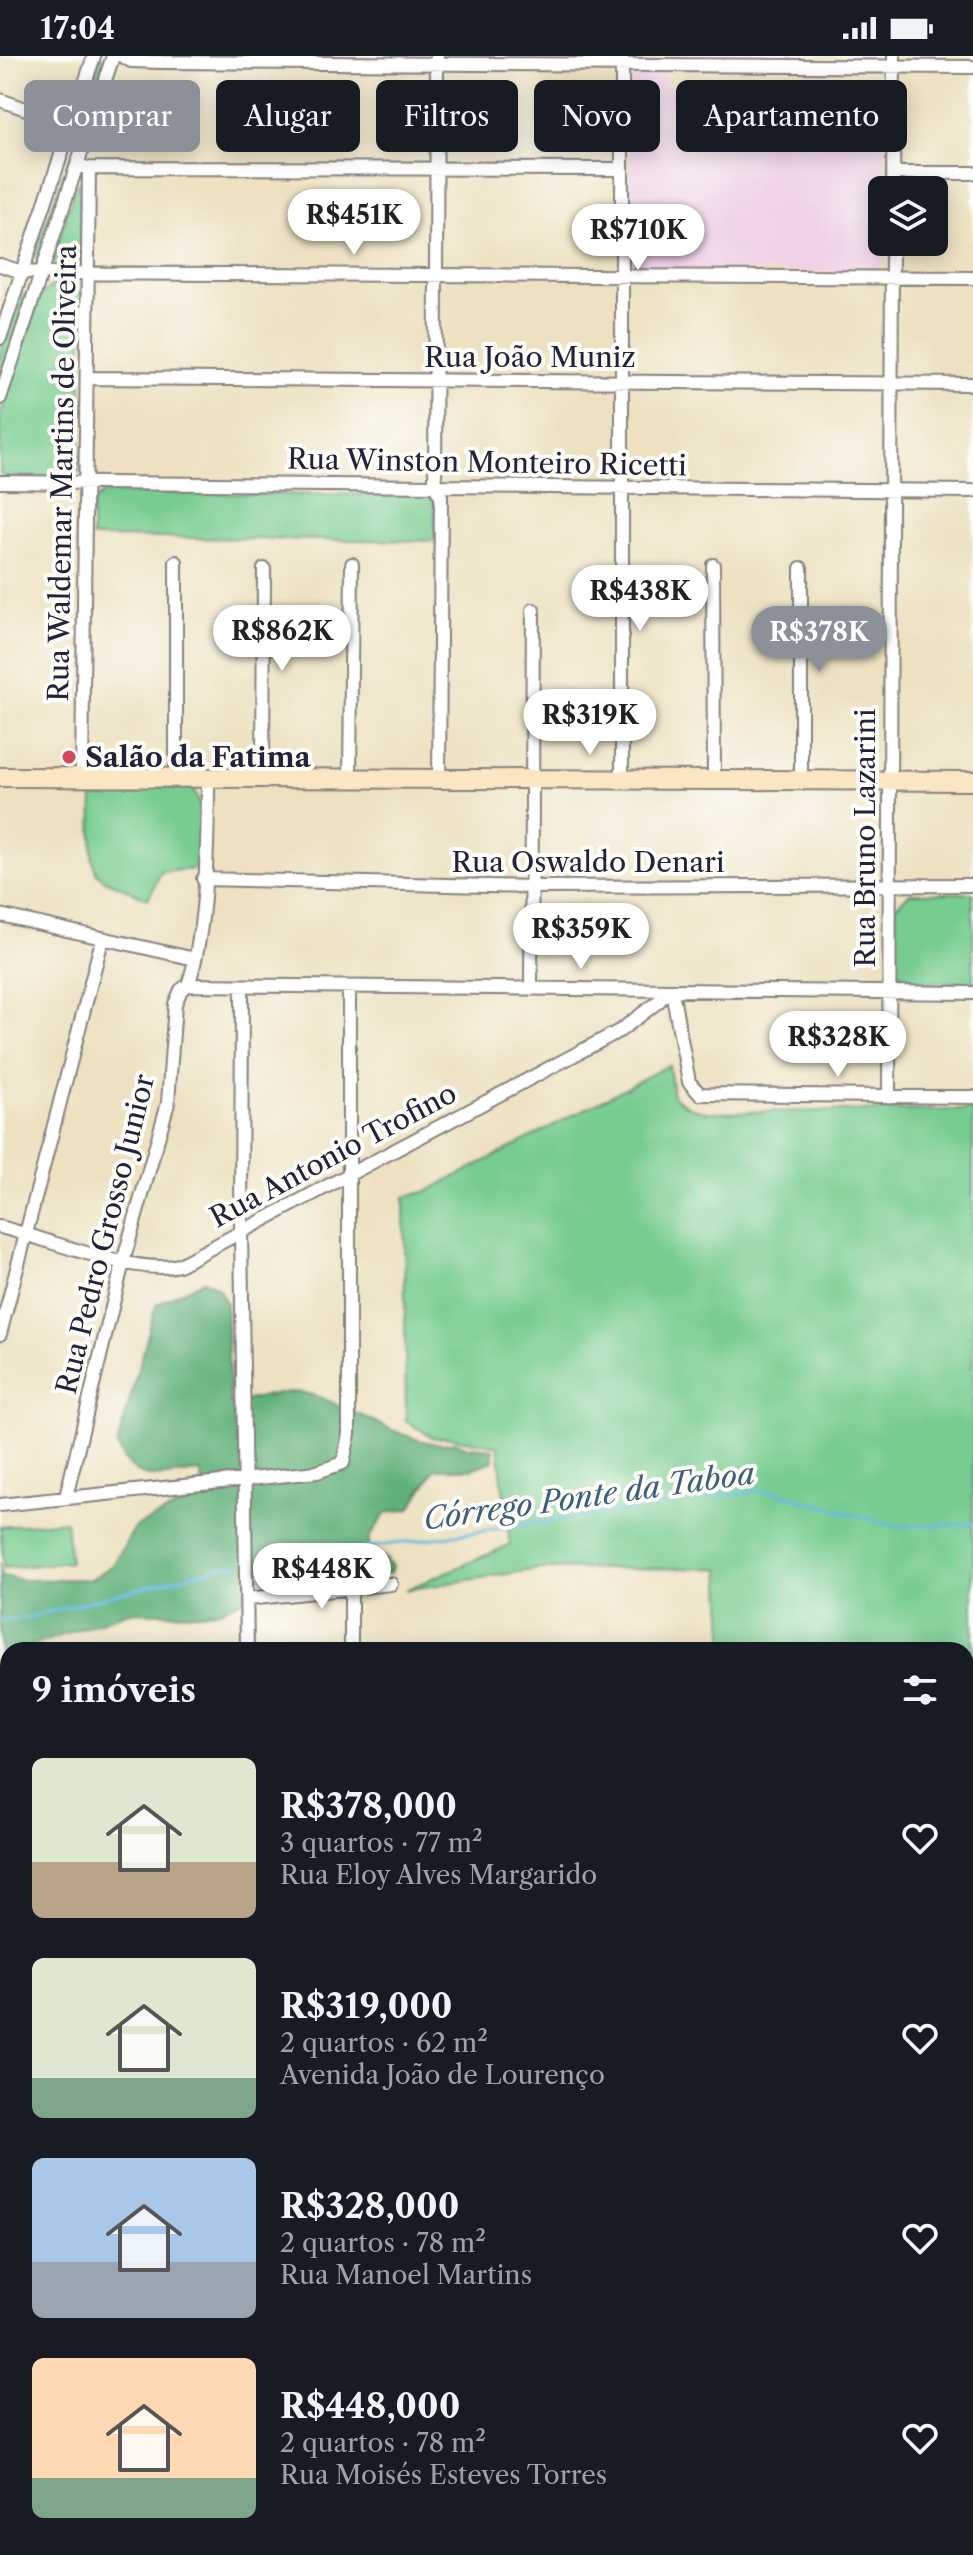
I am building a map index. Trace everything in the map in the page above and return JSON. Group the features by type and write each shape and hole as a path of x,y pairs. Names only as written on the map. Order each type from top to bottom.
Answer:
{"street":[{"path":"86,80 94,56"},
{"path":"105,80 113,56"},
{"path":"122,56 131,61 162,62 437,59 894,62 973,67"},
{"path":"437,59 435,487 441,496 439,780"},
{"path":"622,61 619,278 623,382 622,777"},
{"path":"894,62 893,173 973,173"},
{"path":"0,100 24,108"},
{"path":"0,338 62,152"},
{"path":"0,398 42,273 83,167 85,152"},
{"path":"83,167 622,169"},
{"name":"Rua Waldemar Martins de Oliveira","path":"82,777 88,273 83,167"},
{"name":"Rua Bruno Lazarini","path":"889,1097 892,256"},
{"path":"0,265 22,272 42,273 973,278"},
{"name":"Rua João Muniz","path":"87,378 973,384"},
{"name":"Rua Winston Monteiro Ricetti","path":"0,482 973,491"},
{"path":"176,562 176,777"},
{"path":"350,778 352,564"},
{"path":"713,565 714,778"},
{"path":"801,568 801,780"},
{"path":"263,776 264,569"},
{"path":"531,989 533,610"},
{"path":"0,777 263,776 439,780 622,777 973,781"},
{"name":"Rua Pedro Grosso Junior","path":"66,1497 123,1262 168,1103 175,1004 181,990 188,985 195,959 208,777"},
{"name":"Rua Oswaldo Denari","path":"203,879 532,887 973,885"},
{"path":"1,919 195,959"},
{"path":"0,1334 102,940"},
{"path":"188,985 242,988 973,993"},
{"path":"242,988 241,1230 247,1642"},
{"path":"0,1505 244,1481 337,1467 345,1458 349,1434 349,988"},
{"path":"670,991 689,1082 700,1094 973,1097"},
{"name":"Rua Antonio Trofino","path":"0,1227 123,1262 167,1268 179,1265 621,1030 670,991"},
{"path":"247,1599 391,1584"},
{"path":"351,1590 351,1642"}],"shaded area":[{"path":"638,73 662,73 670,90 676,90 676,152 886,152 886,176 868,176 868,256 884,256 881,265 868,272 642,271 633,267 628,255 629,152 660,152 660,80 632,80"},
{"path":"782,74 880,80 778,80"}],"green space":[{"path":"100,58 107,58 99,80 93,80"},
{"path":"69,159 73,162 38,261 35,252"},
{"path":"80,182 82,262 79,265 55,264 53,258 76,184"},
{"path":"68,282 83,293 80,470 73,477 6,477 0,474 0,415 40,296 55,283"},
{"path":"27,296 0,384 0,354 19,297"},
{"path":"103,493 429,495 435,502 436,541 92,537 92,503"},
{"path":"188,786 195,792 200,812 195,869 161,872 148,899 103,879 96,872 92,859 93,787"},
{"path":"910,893 973,893 973,983 909,982 895,970 896,906"},
{"path":"669,1065 673,1096 689,1107 708,1112 973,1110 973,1642 725,1642 720,1568 538,1569 405,1590 510,1545 498,1446 448,1437 434,1438 406,1421 404,1197 428,1191"},
{"path":"204,1280 217,1287 226,1302 230,1404 277,1394 304,1393 422,1441 440,1444 456,1442 467,1447 493,1449 493,1461 471,1469 435,1469 410,1509 386,1513 369,1538 369,1554 384,1557 392,1566 390,1573 262,1591 220,1610 197,1614 129,1612 43,1642 0,1642 0,1562 1,1576 23,1580 91,1579 113,1565 135,1527 202,1495 201,1472 162,1476 141,1474 124,1460 117,1446 156,1305"},
{"path":"66,1521 70,1562 4,1568 0,1527"}],"waterway":[{"name":"Córrego Ponte da Taboa","path":"255,1564 766,1490 895,1526 973,1524"},
{"name":"Córrego Ponte da Taboa","path":"0,1621 29,1617 237,1565"}],"place":[{"name":"Salão da Fatima","path":"69,757"}]}
